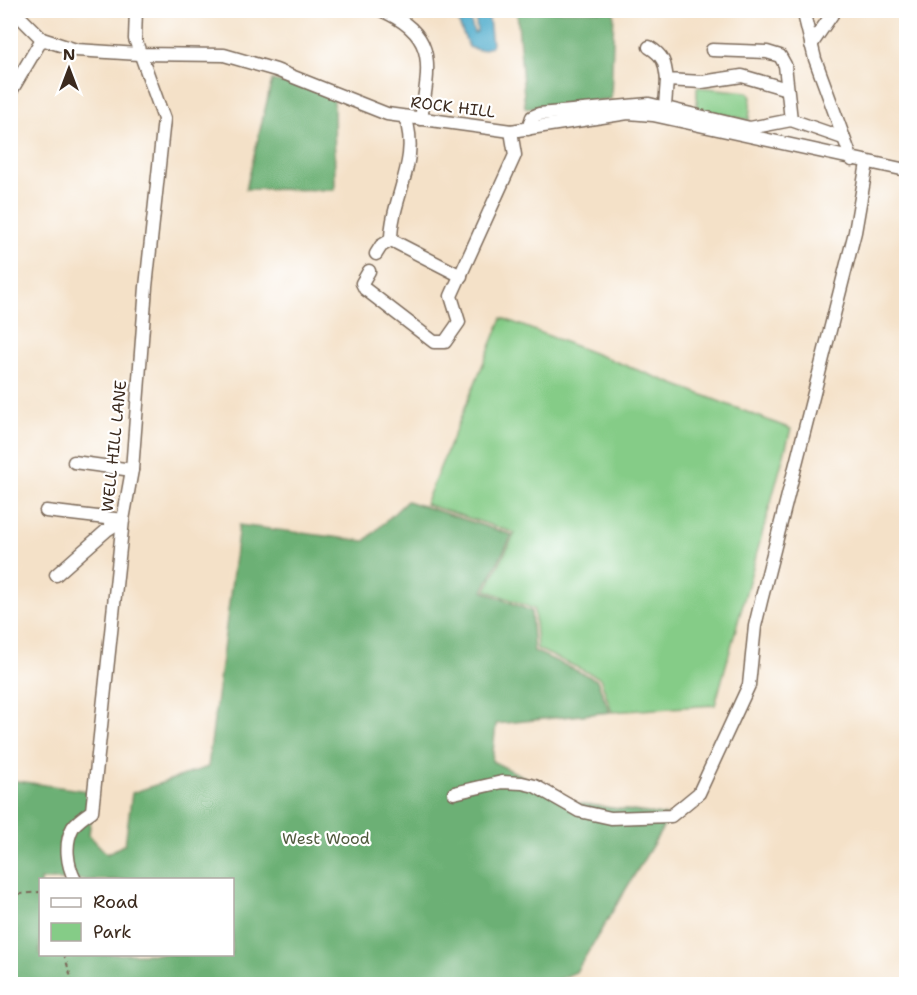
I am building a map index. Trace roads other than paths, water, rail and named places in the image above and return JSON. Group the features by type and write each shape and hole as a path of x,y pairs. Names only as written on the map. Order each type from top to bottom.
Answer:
{"street":[{"name":"ROCK HILL","path":"13,10 42,39 76,50 139,54 224,55 276,70 387,114 511,130 628,112 653,115 906,170"},
{"name":"WELL HILL LANE","path":"74,878 70,869 67,847 73,827 92,811 123,520 132,470 146,287 164,119 135,39 136,10"},
{"path":"381,10 412,27 423,46 428,66 421,119"},
{"path":"803,10 811,45 852,160"},
{"path":"811,45 835,10"},
{"path":"10,93 42,39"},
{"path":"649,47 660,54 664,60 667,80 665,106"},
{"path":"712,50 776,54 785,65 791,120"},
{"path":"667,80 702,82 742,76 787,88"},
{"path":"528,129 532,117 539,114 636,104 665,106 686,114 750,128 791,120 843,138"},
{"path":"391,240 392,223 404,187 411,143 405,117"},
{"path":"369,272 362,286 439,344 453,334 459,322 451,296 515,155 511,130"},
{"path":"454,793 502,782 522,783 535,786 579,811 630,819 671,816 699,793 750,685 755,626 760,601 855,232 867,163"},
{"path":"376,254 381,246 391,240"},
{"path":"391,240 461,276"},
{"path":"74,462 132,470"},
{"path":"46,511 123,520"},
{"path":"56,575 107,530 123,520"}],"water":[{"path":"460,11 468,11 474,33 477,32 475,11 488,11 492,45 481,50 469,47 459,24"}],"park label":[{"name":"West Wood","path":"326,838"}]}
